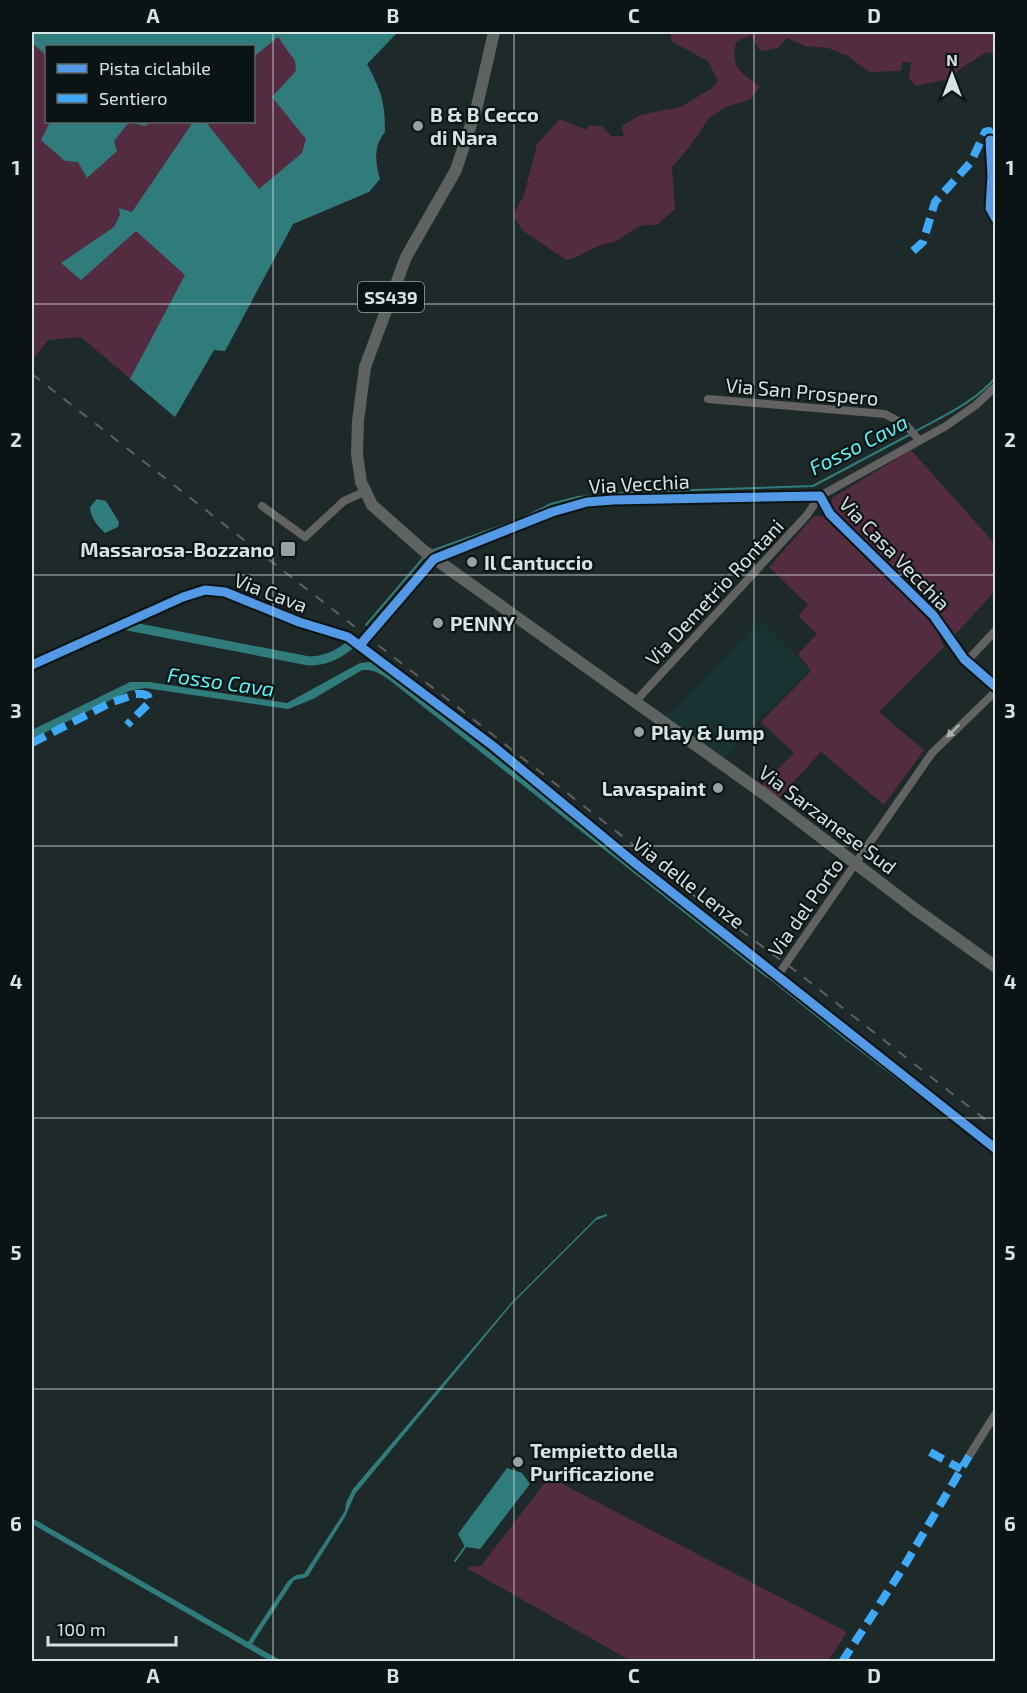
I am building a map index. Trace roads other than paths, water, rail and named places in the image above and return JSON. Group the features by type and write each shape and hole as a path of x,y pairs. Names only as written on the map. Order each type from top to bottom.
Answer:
{"main road":[{"name":"SS439","path":"430,556 383,517 372,506 364,492 358,470 358,420 365,367 406,257 456,170 477,106 494,32"},
{"name":"Via Sarzanese Sud","path":"430,556 767,796 915,909 996,967"}],"street":[{"path":"990,140 992,176 990,208 996,219"},
{"name":"Via Demetrio Rontani","path":"635,702 807,515 820,496 916,436 946,426 976,405 996,386"},
{"name":"Via San Prospero","path":"708,399 877,412 907,426 916,436"},
{"path":"262,506 305,537 344,501 364,492"},
{"name":"Via Vecchia","path":"430,556 552,512 587,502 820,496"},
{"name":"Via Casa Vecchia","path":"820,496 830,514 933,615 967,661 996,689"},
{"path":"360,645 430,556"},
{"name":"Via Cava","path":"32,665 183,597 205,590 225,592 299,622 348,637 360,645"},
{"path":"967,661 996,630"},
{"name":"Via delle Lenze","path":"360,645 493,746 996,1149"},
{"name":"Via del Porto","path":"778,975 932,753 996,689"},
{"path":"969,1456 996,1413"}],"water":[{"path":"32,32 398,32 367,64 379,89 384,112 385,132 378,143 376,155 380,179 369,192 293,224 225,351 214,350 175,417 130,379 185,275 136,231 81,280 61,263 114,227 120,215 119,208 132,212 192,123 207,123 259,189 302,153 306,139 272,97 296,71 295,61 278,37 257,54 255,54 255,45 45,45 45,54 32,43"},
{"path":"50,123 128,123 114,141 117,151 87,178 78,162 65,161 41,140"},
{"path":"133,123 150,123 145,126"},
{"path":"97,499 106,501 119,522 118,527 105,533 97,524 90,507"},
{"path":"371,662 389,672 769,975 767,978 392,682 375,672 362,670 313,699 288,709 145,688 129,691 32,739 32,730 130,682 149,682 287,703 360,663"},
{"path":"607,1214 596,1220 512,1304 355,1494 345,1517 308,1576 294,1580 252,1644 282,1661 270,1661 32,1524 32,1518 248,1642 288,1581 296,1575 304,1574 345,1511 353,1489 511,1303 597,1217"},
{"path":"507,1468 522,1473 530,1484 480,1549 465,1547 458,1534"}],"waterway":[{"name":"Fosso Cava","path":"914,432 968,402 996,377"},
{"name":"Fosso Cava","path":"431,551 521,519 551,504 578,497 633,492 813,486 909,435"},
{"name":"Fosso Cava","path":"366,625 425,556"},
{"path":"128,626 309,661 331,657 350,645"},
{"name":"Fosso Cava","path":"766,975 996,1154"},
{"path":"455,1561 465,1547"}],"railway":[{"path":"32,374 631,843 698,899 793,969 996,1128"}],"place":[{"name":"B & B Cecco di Nara","path":"418,126"},
{"name":"Massarosa-Bozzano","path":"288,549"},
{"name":"Il Cantuccio","path":"472,562"},
{"name":"PENNY","path":"438,623"},
{"name":"Play & Jump","path":"639,732"},
{"name":"Lavaspaint","path":"718,788"},
{"name":"Tempietto della Purificazione","path":"518,1462"}]}
